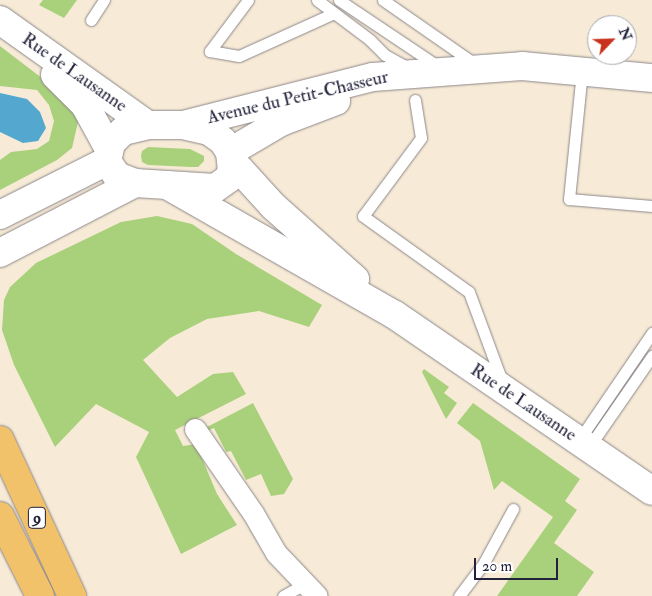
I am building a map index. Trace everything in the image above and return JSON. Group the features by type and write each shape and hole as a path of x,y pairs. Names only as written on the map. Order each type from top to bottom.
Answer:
{"main road":[{"name":"9","path":"0,440 72,596"},
{"name":"9","path":"0,516 40,596"}],"street":[{"name":"Rue de Lausanne","path":"0,20 148,125"},
{"name":"Rue de Lausanne","path":"0,34 69,86 85,105 117,176 135,184"},
{"name":"Avenue du Petit-Chasseur","path":"183,125 373,77 425,82 480,67 522,66 652,78"},
{"path":"0,253 135,184 215,188 228,179 232,157 281,122 425,82"},
{"path":"0,215 108,155 123,131 148,125 183,125"},
{"name":"Rue de Lausanne","path":"183,125 209,131 223,141 232,157 273,206 395,316"},
{"name":"Rue de Lausanne","path":"167,185 395,316 652,491"},
{"path":"0,268 25,240"},
{"path":"194,429 254,513 276,553 311,590"}],"lane":[{"path":"91,20 104,0"},
{"path":"248,0 210,51 239,56 332,14"},
{"path":"317,0 332,14 370,40 385,55 425,82"},
{"path":"339,0 425,82"},
{"path":"383,0 480,67"},
{"path":"582,71 569,199 652,206"},
{"path":"425,82 421,138 363,216 468,292 505,390"},
{"path":"584,444 652,334"},
{"path":"584,444 652,356"},
{"path":"459,596 482,566 513,509"},
{"path":"283,596 311,590"}],"green space":[{"path":"43,0 77,0 64,18 39,5"},
{"path":"0,46 47,82 75,115 78,122 72,148 57,160 0,190 0,160 11,152 37,149 49,141 54,121 49,105 37,90 0,86"},
{"path":"148,147 190,149 204,156 204,161 198,167 148,165 142,162 141,156 142,151"},
{"path":"157,216 192,224 236,254 322,305 309,327 259,311 207,319 170,338 143,360 177,397 213,374 233,372 246,394 175,430 183,446 196,444 217,494 237,525 181,554 136,457 149,432 96,404 55,447 14,365 2,330 4,300 10,287 36,263 121,222"},
{"path":"424,369 449,387 444,393 457,403 446,419 422,372"},
{"path":"253,403 293,479 284,494 271,496 261,474 246,480 231,451 226,452 214,428 209,430 207,427"},
{"path":"473,403 580,479 565,501 577,510 554,543 594,572 577,596 497,596 553,517 502,481 494,490 480,441 457,423"}],"water":[{"path":"0,93 27,99 40,112 46,128 38,141 23,143 0,132"}]}
